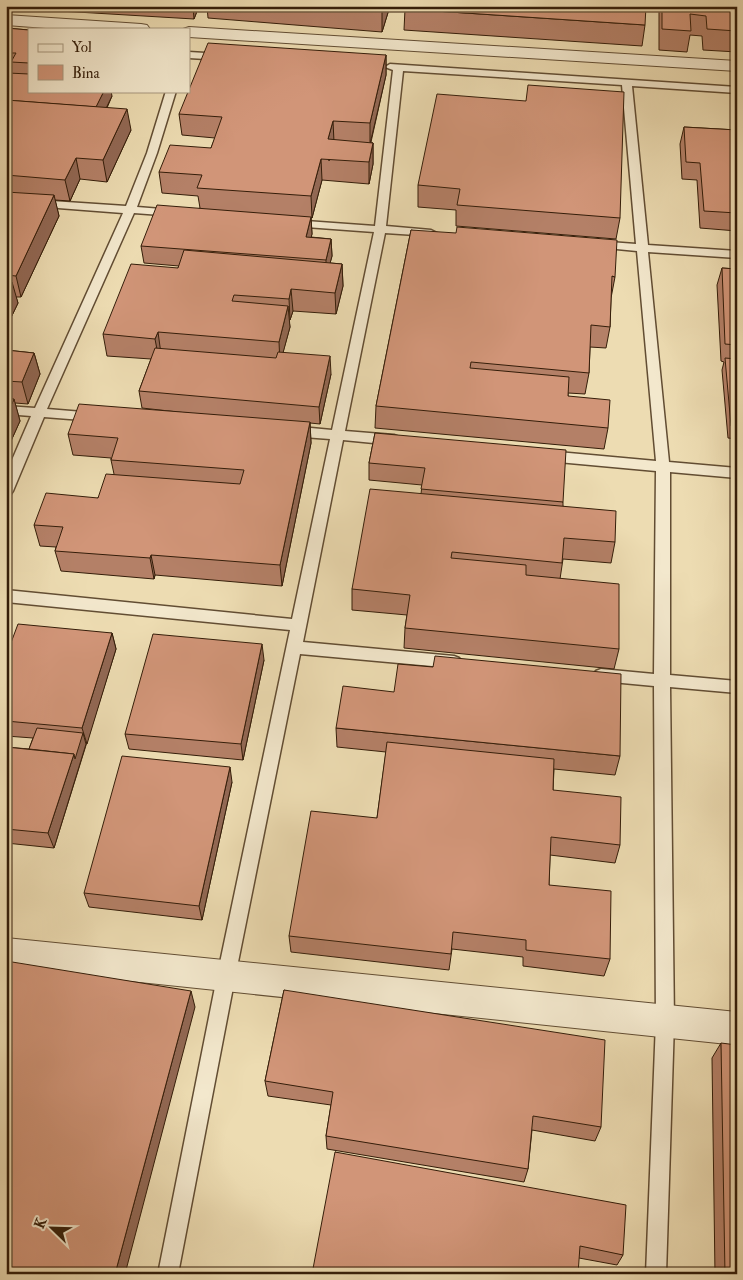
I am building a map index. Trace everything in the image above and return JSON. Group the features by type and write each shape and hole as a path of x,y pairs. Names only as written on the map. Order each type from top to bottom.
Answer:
{"street":[{"path":"6,20 126,28"},
{"path":"190,32 737,66"},
{"path":"6,953 226,978 737,1029"}],"lane":[{"path":"190,54 229,57"},
{"path":"378,66 737,90"},
{"path":"168,1274 226,978 380,230 398,68"},
{"path":"627,84 664,468 662,681 666,1022 656,1274"},
{"path":"6,491 38,413 130,209 152,152 171,92"},
{"path":"6,201 188,214"},
{"path":"284,222 439,234"},
{"path":"584,243 642,246 737,255"},
{"path":"6,410 106,418"},
{"path":"280,430 407,442"},
{"path":"535,455 737,473"},
{"path":"6,596 299,625"},
{"path":"294,647 473,664"},
{"path":"583,674 737,687"}],"building":[{"path":"318,6 384,6 382,11"},
{"path":"405,6 646,6 645,25 405,9"},
{"path":"662,6 737,6 737,31 707,29 706,16 690,14 691,31 662,29"},
{"path":"6,28 28,30 28,63 11,62 16,53 6,53"},
{"path":"208,43 386,55 370,123 333,121 328,139 373,143 369,162 321,159 311,196 197,188 202,175 159,172 170,145 211,148 222,117 179,114 188,92 190,92 190,87"},
{"path":"8,73 28,74 28,92 104,92 96,107 6,100 6,75"},
{"path":"528,85 624,92 620,218 457,205 460,189 418,185 437,94 526,101"},
{"path":"6,100 127,109 103,160 76,158 65,180 6,175"},
{"path":"684,127 737,130 737,213 704,211 700,163 686,162"},
{"path":"6,192 54,195 16,276 6,275"},
{"path":"157,205 311,217 306,237 331,239 326,260 141,246"},
{"path":"457,227 617,240 615,277 612,276 610,327 591,325 589,373 471,362 470,368 569,377 568,396 610,400 608,428 376,406 411,230 456,233"},
{"path":"184,250 342,264 335,293 291,289 289,299 234,295 232,301 288,306 279,342 158,332 155,339 103,334 131,264 178,268"},
{"path":"722,268 737,269 737,345 725,344"},
{"path":"6,281 12,282 6,294"},
{"path":"155,348 276,358 278,352 330,356 319,407 139,391"},
{"path":"6,350 34,353 22,382 6,381"},
{"path":"725,358 737,359 737,426 731,426"},
{"path":"6,398 14,399 6,417"},
{"path":"79,404 310,422 280,565 151,555 150,558 55,551 63,527 34,525 46,493 98,498 106,474 240,484 244,470 111,460 118,438 68,434"},
{"path":"375,433 566,450 563,502 421,489 425,468 369,463"},
{"path":"370,489 616,511 615,542 564,538 562,563 452,552 451,558 526,565 526,575 619,584 619,649 405,628 410,595 352,589"},
{"path":"18,624 112,633 82,728 6,721 6,656"},
{"path":"153,634 262,644 241,744 125,734"},
{"path":"435,656 621,674 620,756 336,728 343,686 394,692 398,664 433,667"},
{"path":"37,728 83,733 75,759 74,754 29,749"},
{"path":"387,742 554,759 553,790 621,797 620,845 551,837 549,885 611,891 610,959 526,950 526,940 453,932 451,954 289,936 311,811 377,818"},
{"path":"6,747 74,754 48,833 6,829"},
{"path":"122,756 230,767 199,906 84,893"},
{"path":"6,961 191,991 115,1274 6,1274"},
{"path":"284,990 605,1040 601,1127 533,1116 528,1169 326,1136 333,1092 265,1081"},
{"path":"721,1043 737,1045 737,1274 725,1274"},
{"path":"335,1152 626,1205 623,1255 580,1246 578,1274 312,1274"},
{"path":"231,1270 250,1274 230,1274"}]}
